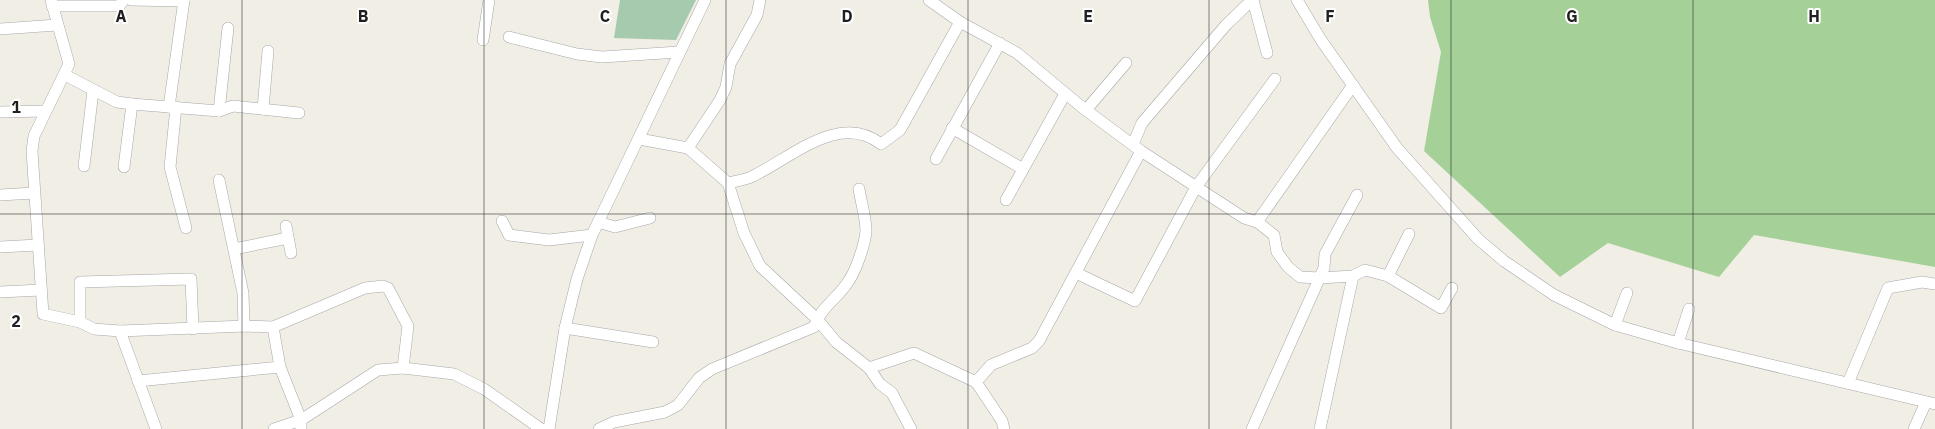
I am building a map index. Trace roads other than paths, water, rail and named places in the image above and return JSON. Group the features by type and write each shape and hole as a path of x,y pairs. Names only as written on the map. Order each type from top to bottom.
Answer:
{"street":[{"path":"124,0 119,6 51,3 69,64 34,136 32,151 43,314 80,322 94,329 120,331 244,326 273,327 365,288 383,286 388,288 408,326 403,368"},
{"path":"131,0 184,0 172,107 170,167 186,228"},
{"path":"484,40 489,0"},
{"path":"549,429 565,328 576,279 592,235 705,0"},
{"path":"688,148 720,100 726,87 730,64 756,15 760,0"},
{"path":"929,0 960,22 1017,53 1065,94 1137,148 1244,218 1257,222 1274,235 1277,252 1288,267 1300,277 1354,276 1365,270 1388,276 1441,308 1452,288"},
{"path":"976,382 990,365 1032,348 1039,341 1076,273 1137,148 1142,122 1226,25 1252,0 1267,53"},
{"path":"1297,0 1321,40 1397,148 1478,239 1504,261 1554,296 1615,325 1678,343 1931,403 1914,429"},
{"path":"728,183 750,177 830,135 848,132 870,136 881,144 900,130 960,22"},
{"path":"0,29 57,25"},
{"path":"219,111 228,28"},
{"path":"508,37 577,54 602,57 679,52"},
{"path":"936,158 1000,43"},
{"path":"262,109 268,51"},
{"path":"1086,110 1126,63"},
{"path":"65,75 117,102 219,111 233,106 299,113"},
{"path":"1076,273 1135,301 1196,187 1275,79"},
{"path":"1257,222 1352,85"},
{"path":"84,166 93,91"},
{"path":"1006,200 1065,94"},
{"path":"124,167 132,104"},
{"path":"0,112 45,111"},
{"path":"952,128 1023,169"},
{"path":"639,139 688,148 728,183 744,234 760,266 817,319 836,342 869,368 880,384 892,393 912,429"},
{"path":"219,180 243,293 244,326"},
{"path":"599,429 614,422 666,412 678,405 699,378 712,369 814,327 828,303 849,282 860,256 866,231 859,189"},
{"path":"0,195 34,193"},
{"path":"1252,429 1320,278 1324,268 1325,254 1357,195"},
{"path":"598,222 615,227 650,218"},
{"path":"502,221 509,235 525,238 549,240 592,235"},
{"path":"286,226 291,254"},
{"path":"1388,276 1409,234"},
{"path":"234,249 288,238"},
{"path":"0,247 38,245"},
{"path":"1320,429 1354,276"},
{"path":"80,322 80,282 191,279 193,329"},
{"path":"1848,384 1888,288 1922,282 1935,284"},
{"path":"0,292 40,290"},
{"path":"1615,325 1627,293"},
{"path":"1678,343 1689,309"},
{"path":"273,327 280,367 301,424"},
{"path":"565,328 653,342"},
{"path":"120,331 156,429"},
{"path":"869,368 914,353 976,382 1002,421 1004,429"},
{"path":"138,381 280,367"},
{"path":"274,429 301,424 378,370 403,368 454,374 484,389 541,429"}]}
